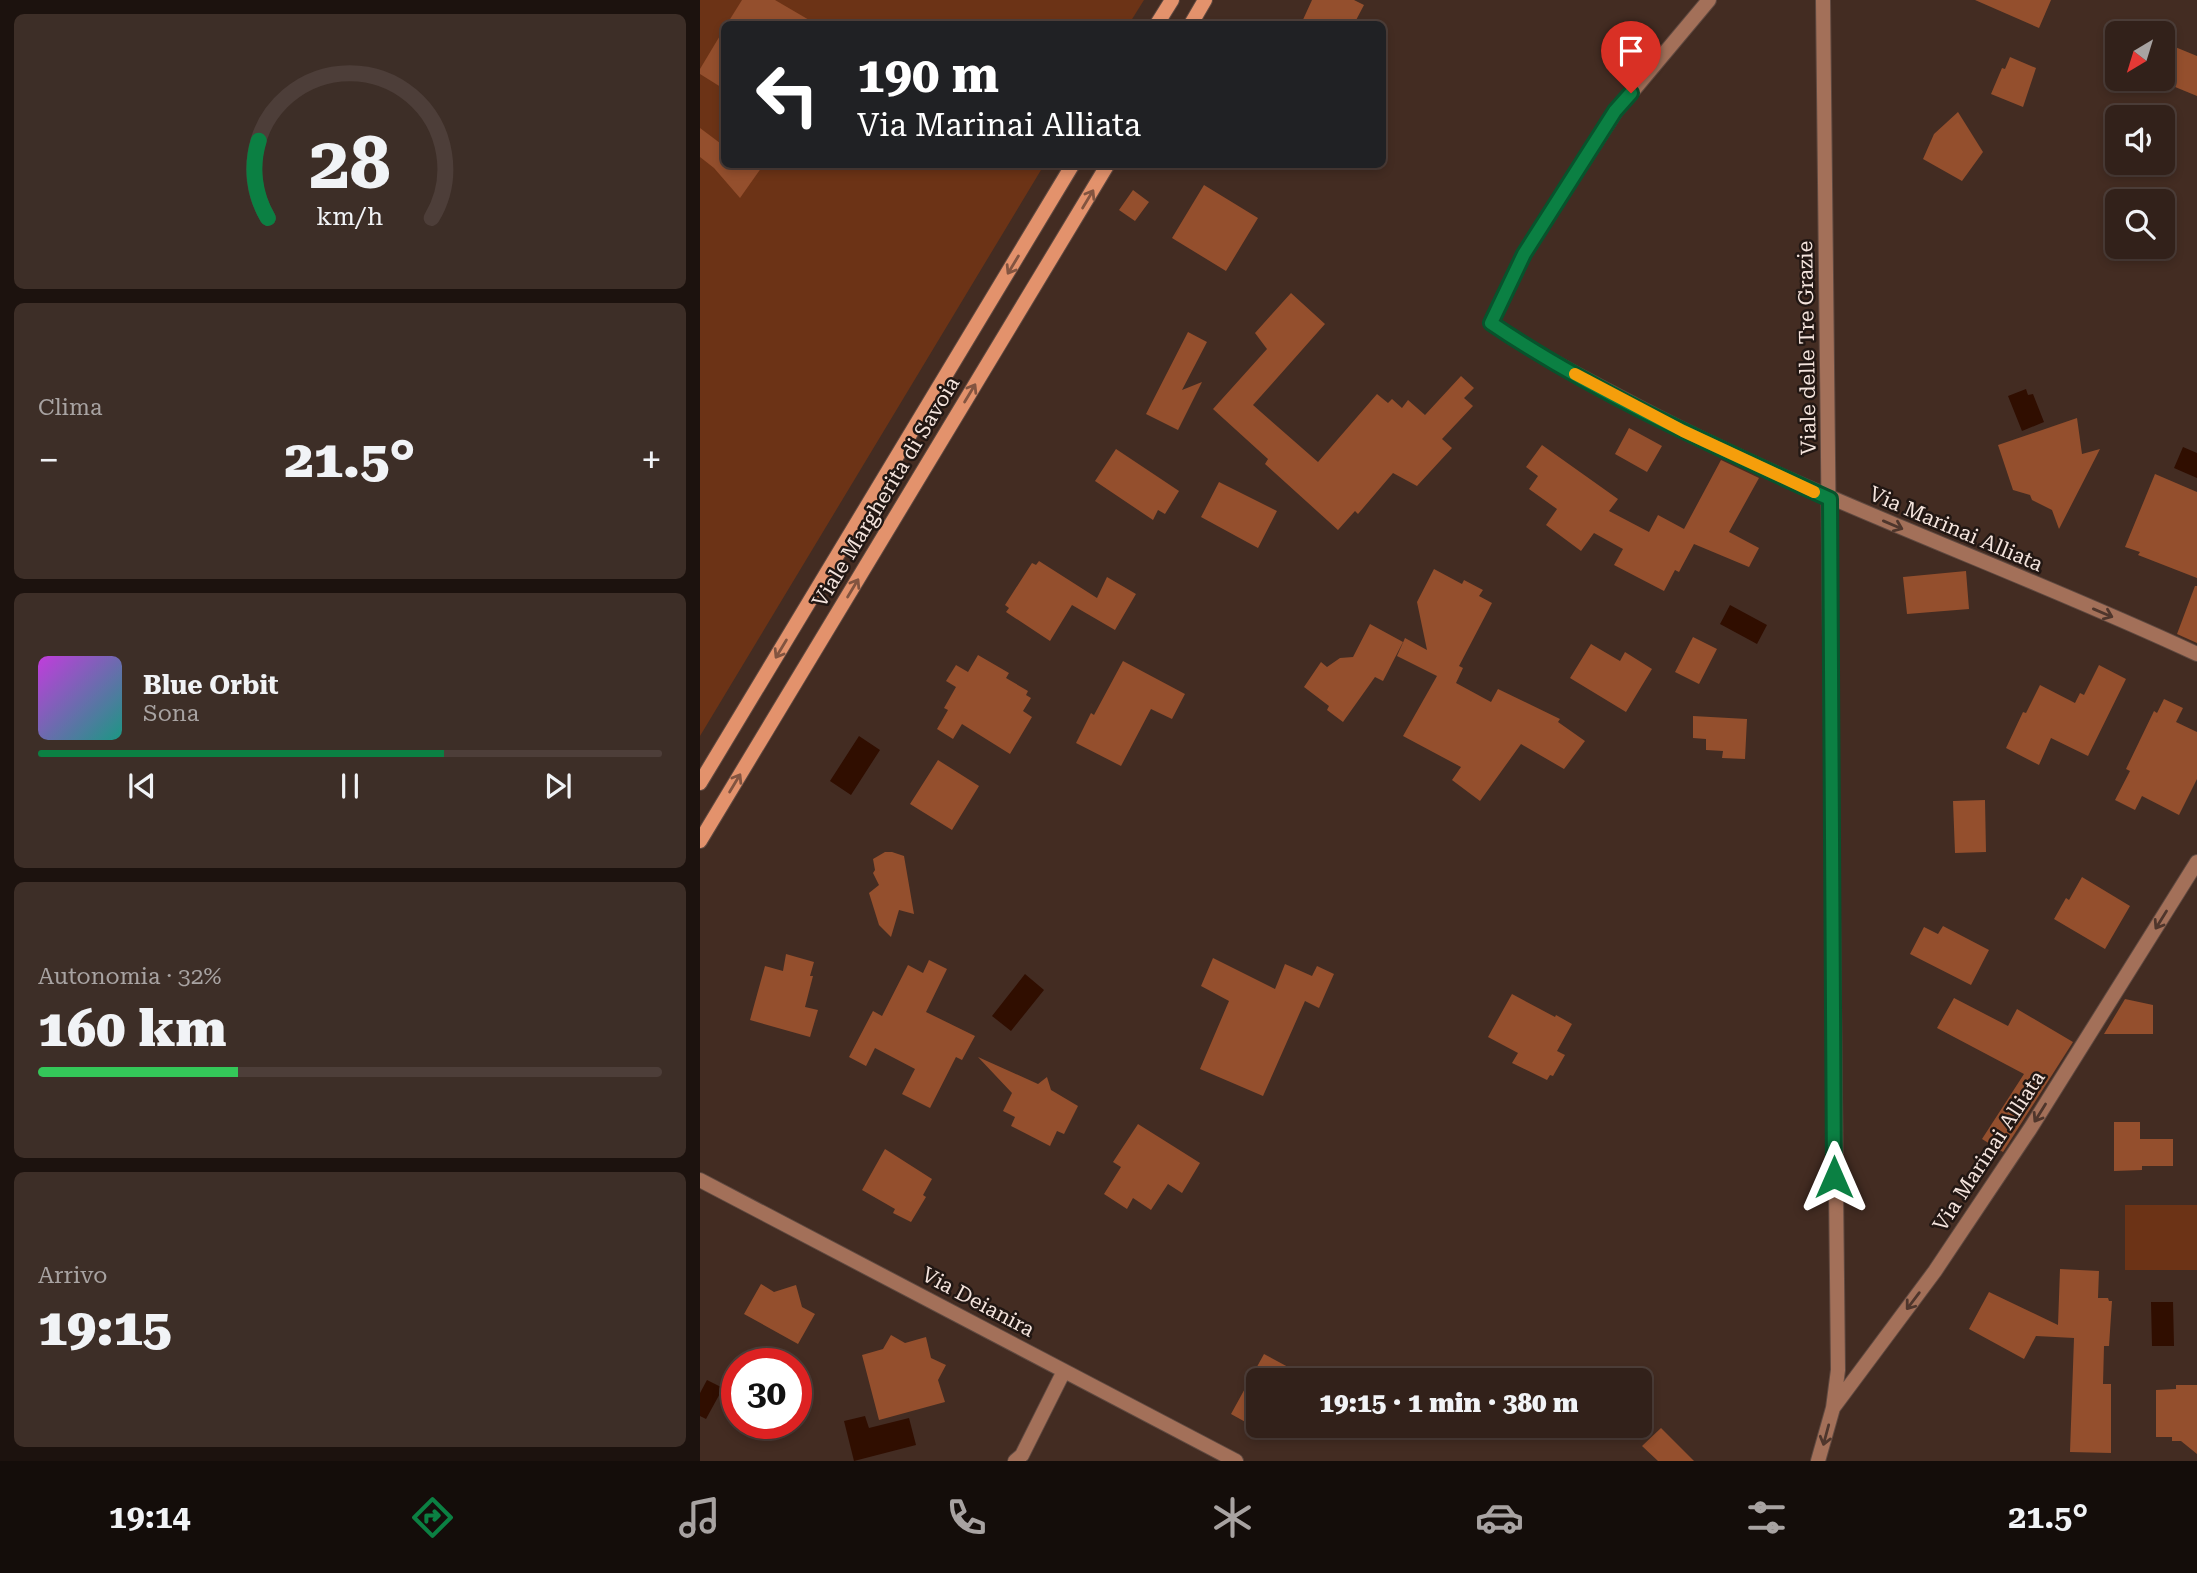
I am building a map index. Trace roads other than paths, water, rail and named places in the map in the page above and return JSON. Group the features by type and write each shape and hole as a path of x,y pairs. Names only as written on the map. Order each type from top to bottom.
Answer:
{"street":[{"path":"1159,21 1172,0"},
{"path":"1193,21 1205,0"},
{"name":"Via Marinai Alliata","path":"1709,0 1615,111 1524,254 1491,323 1529,349 1683,431 1830,499 2197,654"},
{"name":"Viale delle Tre Grazie","path":"1823,0 1838,1370 1833,1408"},
{"name":"Viale Margherita di Savoia","path":"700,783 1071,168"},
{"name":"Viale Margherita di Savoia","path":"700,841 1106,168"},
{"name":"Via Marinai Alliata","path":"1818,1461 1833,1408 1935,1271 2030,1129 2197,862"},
{"name":"Via Deianira","path":"700,1180 1236,1461"},
{"path":"1015,1461 1022,1455 1064,1371"}]}
